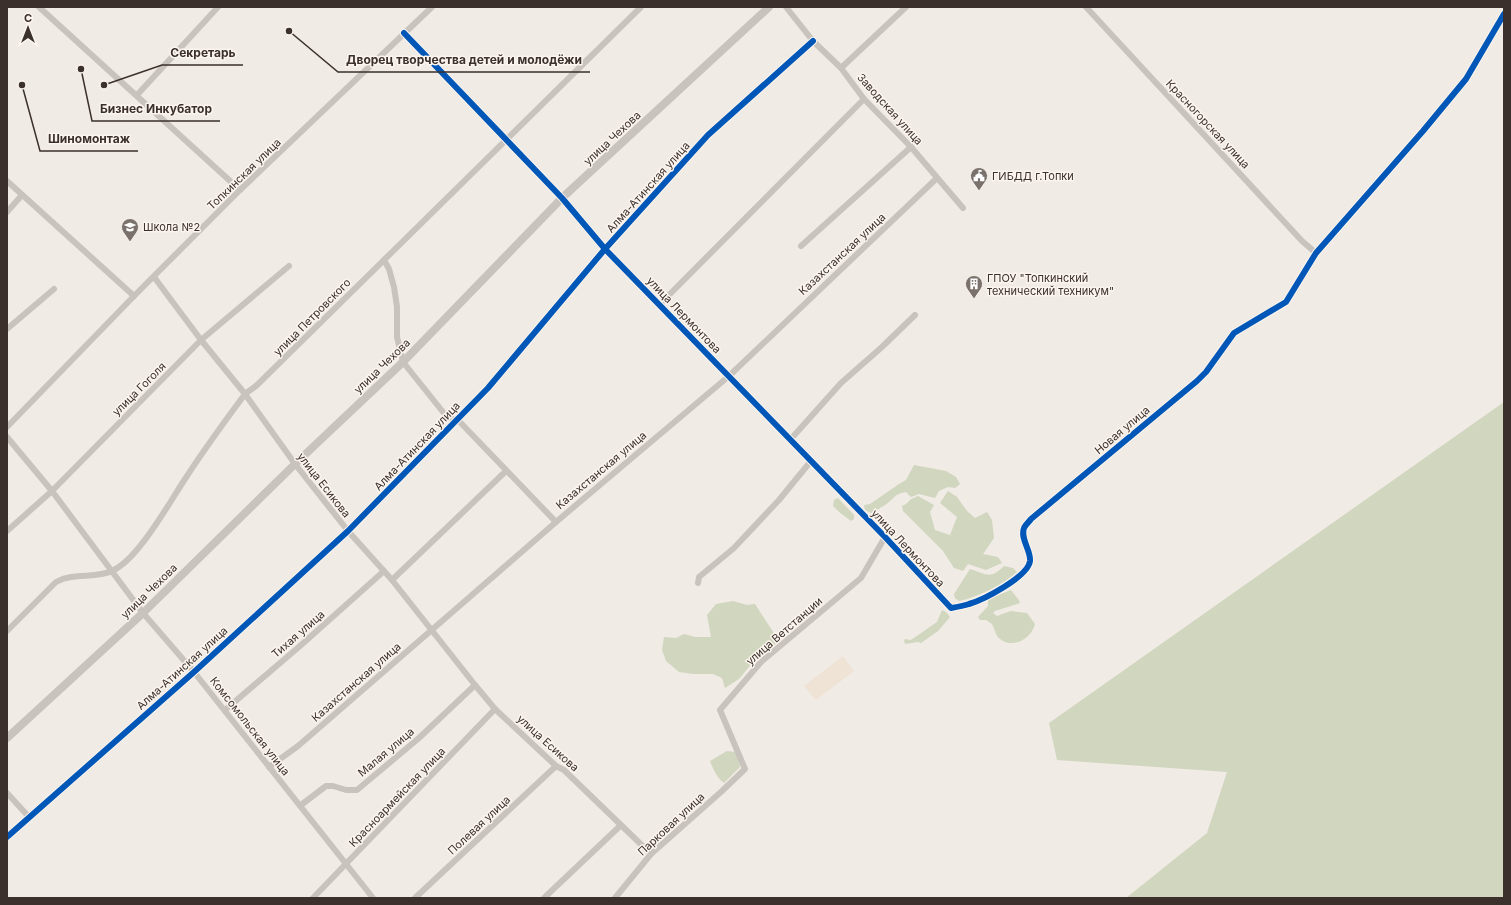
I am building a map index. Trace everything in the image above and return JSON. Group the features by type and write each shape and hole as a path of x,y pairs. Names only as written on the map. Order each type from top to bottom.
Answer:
{"street":[{"path":"38,7 240,190"},
{"path":"136,96 218,7"},
{"name":"Топкинская улица","path":"7,427 134,296 240,190 432,7"},
{"name":"улица Петровского","path":"112,571 131,556 143,542 187,475 245,394 256,386 641,7"},
{"name":"улица Чехова","path":"7,738 143,613 295,464 403,362 562,198 769,7"},
{"name":"Заводская улица","path":"786,7 813,41 841,68 864,99 911,147 963,208"},
{"path":"841,68 906,7"},
{"name":"Красногорская улица","path":"1086,7 1302,242 1316,253"},
{"name":"Новая улица","path":"951,608 970,604 1012,582 1026,572 1030,559 1023,535 1024,528 1032,519 1197,381 1206,372 1234,333 1286,302 1316,253 1420,135 1466,79 1504,14"},
{"name":"улица Лермонтова","path":"404,33 562,198 605,249 885,537 951,608"},
{"name":"Алма-Атинская улица","path":"7,837 194,672 348,531 488,388 605,249 708,135 813,41"},
{"path":"660,304 864,99"},
{"path":"801,246 911,147"},
{"name":"Казахстанская улица","path":"269,767 298,746 556,522 729,376 937,178"},
{"path":"7,181 134,296"},
{"path":"7,212 22,195"},
{"path":"384,260 389,269 394,287 397,306 397,337 403,362 447,417 458,420 556,522"},
{"name":"улица Гоголя","path":"7,531 52,491 200,340 289,266"},
{"name":"улица Есикова","path":"154,277 200,340 245,394 295,464 348,531 392,580 495,709 556,766 564,770 650,854"},
{"path":"7,329 54,289"},
{"path":"790,440 841,383 882,347 915,315"},
{"name":"Комсомольская улица","path":"7,437 52,491 143,613 225,710 373,898"},
{"path":"698,583 699,577 734,548 811,461"},
{"path":"392,580 506,471"},
{"name":"улица Ветстанции","path":"745,769 720,710 761,662 861,578 885,537"},
{"path":"7,631 56,582 65,577 112,571"},
{"name":"Тихая улица","path":"225,710 384,571"},
{"name":"Малая улица","path":"301,805 326,786 333,786 346,790 357,790 418,738 475,685"},
{"name":"Красноармейская улица","path":"313,898 495,709"},
{"name":"Полевая улица","path":"415,898 556,766"},
{"name":"Парковая улица","path":"615,898 650,854 745,769"},
{"path":"7,792 29,817"},
{"path":"544,898 620,826"}],"green space":[{"path":"1504,402 1504,898 1126,898 1207,833 1227,772 1057,760 1049,723"},
{"path":"914,465 946,471 956,477 960,484 955,488 948,487 939,491 935,498 919,494 911,497 906,492 897,495 888,503 871,513 865,510 864,505 870,504 906,480"},
{"path":"948,491 957,497 967,511 975,518 987,512 992,520 994,538 983,554 998,557 1002,563 986,570 968,564 963,571 954,568 943,551 903,511 902,506 918,496 934,505 930,512 935,530 950,535 957,517 940,503"},
{"path":"838,498 854,515 854,519 851,521 833,506 834,500"},
{"path":"1004,566 1013,568 1017,572 997,586 982,593 959,601 955,598 954,594 970,569 988,575 995,573"},
{"path":"1011,590 1020,603 993,613 997,616 1011,611 1027,613 1035,624 1033,630 1025,639 1019,642 1008,643 997,636 992,624 986,620 980,620 978,617 988,606 988,599"},
{"path":"733,601 747,605 755,604 779,641 753,662 739,679 725,688 722,678 713,674 679,672 666,661 662,650 664,637 676,638 684,634 695,637 711,637 707,615 716,604"},
{"path":"942,610 950,617 938,631 921,643 905,644 905,639 911,640 937,622"},
{"path":"727,751 735,752 739,760 740,767 724,783 717,776 710,761"}],"shaded area":[{"path":"843,656 854,671 816,700 804,686"}],"cycle path":[{"path":"404,33 562,198 605,249 885,537 951,608 976,602 1014,581 1022,574 1030,561 1023,532 1031,519 1197,381 1206,372 1234,333 1286,302 1316,253 1423,131 1466,79 1504,14"},
{"path":"7,837 194,672 348,531 488,388 605,249 708,135 813,41"}],"place":[{"name":"Дворец творчества детей и молодёжи","path":"289,31"},
{"name":"Бизнес Инкубатор","path":"81,69"},
{"name":"Шиномонтаж","path":"22,85"},
{"name":"Секретарь","path":"104,85"},
{"name":"ГИБДД г.Топки","path":"979,191"},
{"name":"Школа №2","path":"130,242"},
{"name":"ГПОУ \"Топкинский технический техникум\"","path":"974,299"}]}
